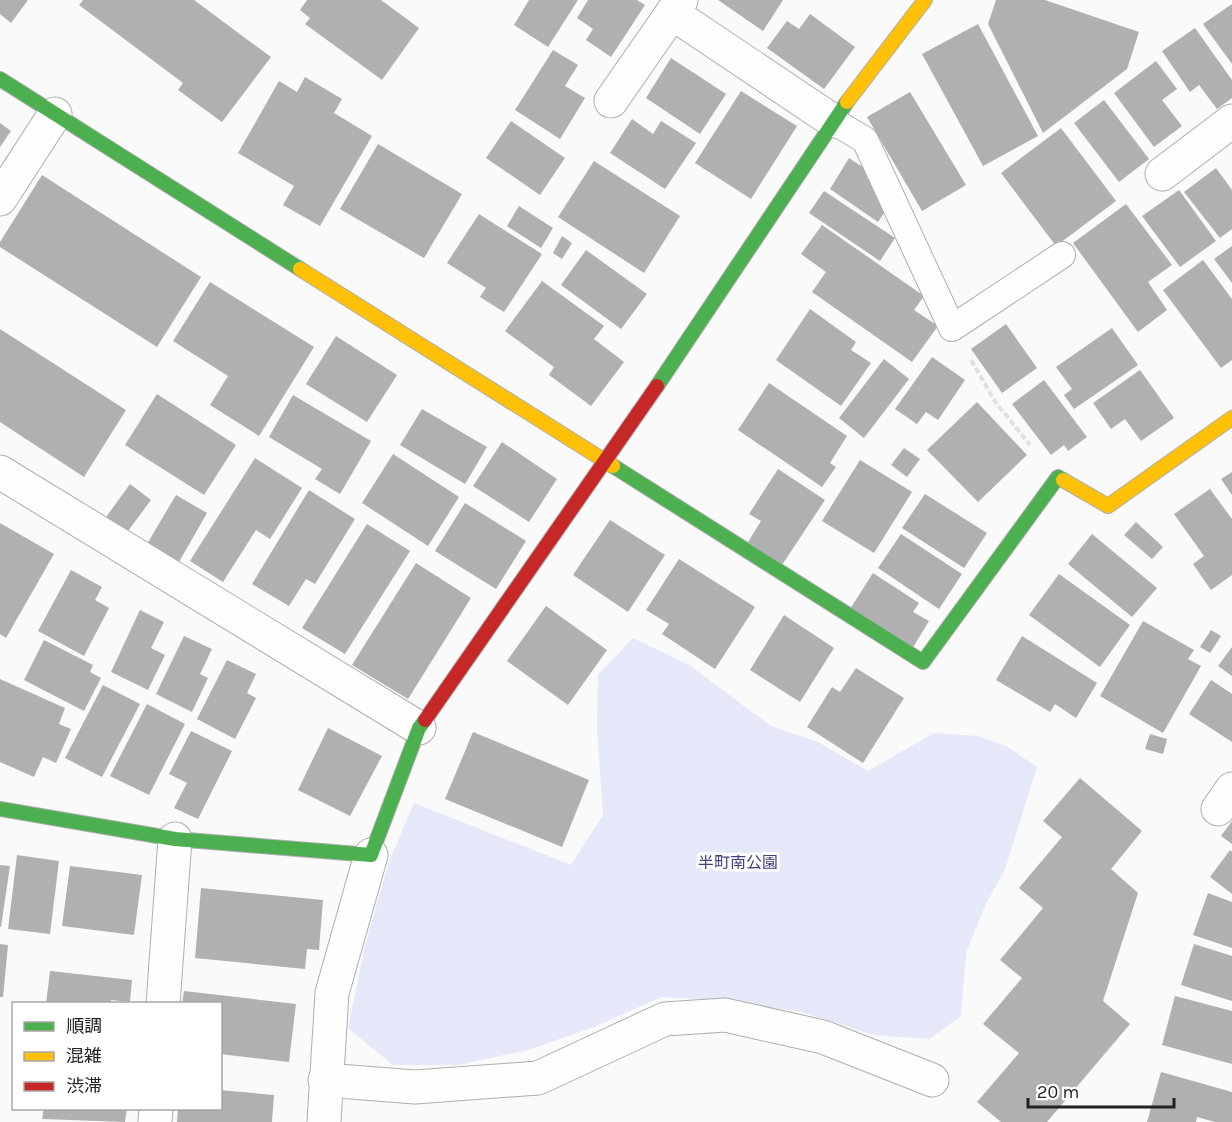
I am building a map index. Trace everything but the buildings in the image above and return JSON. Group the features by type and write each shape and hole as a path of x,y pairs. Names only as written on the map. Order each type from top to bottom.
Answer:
{"street":[{"path":"324,1122 332,993 371,855 419,728 605,463 832,121 925,0"},
{"path":"611,101 676,7 832,121"},
{"path":"0,78 605,463 923,662 1058,477 1108,506 1232,418"},
{"path":"0,199 56,114"},
{"path":"1162,174 1232,121"},
{"path":"0,472 419,728"},
{"path":"0,809 175,839 371,855"},
{"path":"163,1002 175,839"},
{"path":"325,1080 415,1087 538,1078 665,1019 725,1015 823,1037 932,1080"}],"lane":[{"path":"832,121 865,140 952,328 1062,255"}],"path":[{"path":"952,328 996,403 1058,477"}],"green space":[{"name":"半町南公園","path":"633,638 689,665 771,726 818,742 868,771 934,733 978,736 1006,746 1037,767 1005,869 985,906 966,953 961,1016 929,1039 874,1035 802,1012 729,1001 661,997 594,1027 528,1050 458,1065 393,1065 348,1028 365,946 389,862 414,803 571,865 603,815 597,727 598,675"}],"traffic: fast":[{"path":"0,79 300,269"},
{"path":"657,386 847,102"},
{"path":"613,466 923,662 1058,477 1063,480"},
{"path":"0,809 175,839 371,855 419,728 425,720"}],"traffic: slow":[{"path":"847,102 925,0"},
{"path":"300,269 613,466"},
{"path":"1063,480 1108,506 1232,418"}],"traffic: jam":[{"path":"425,720 657,386"}]}
